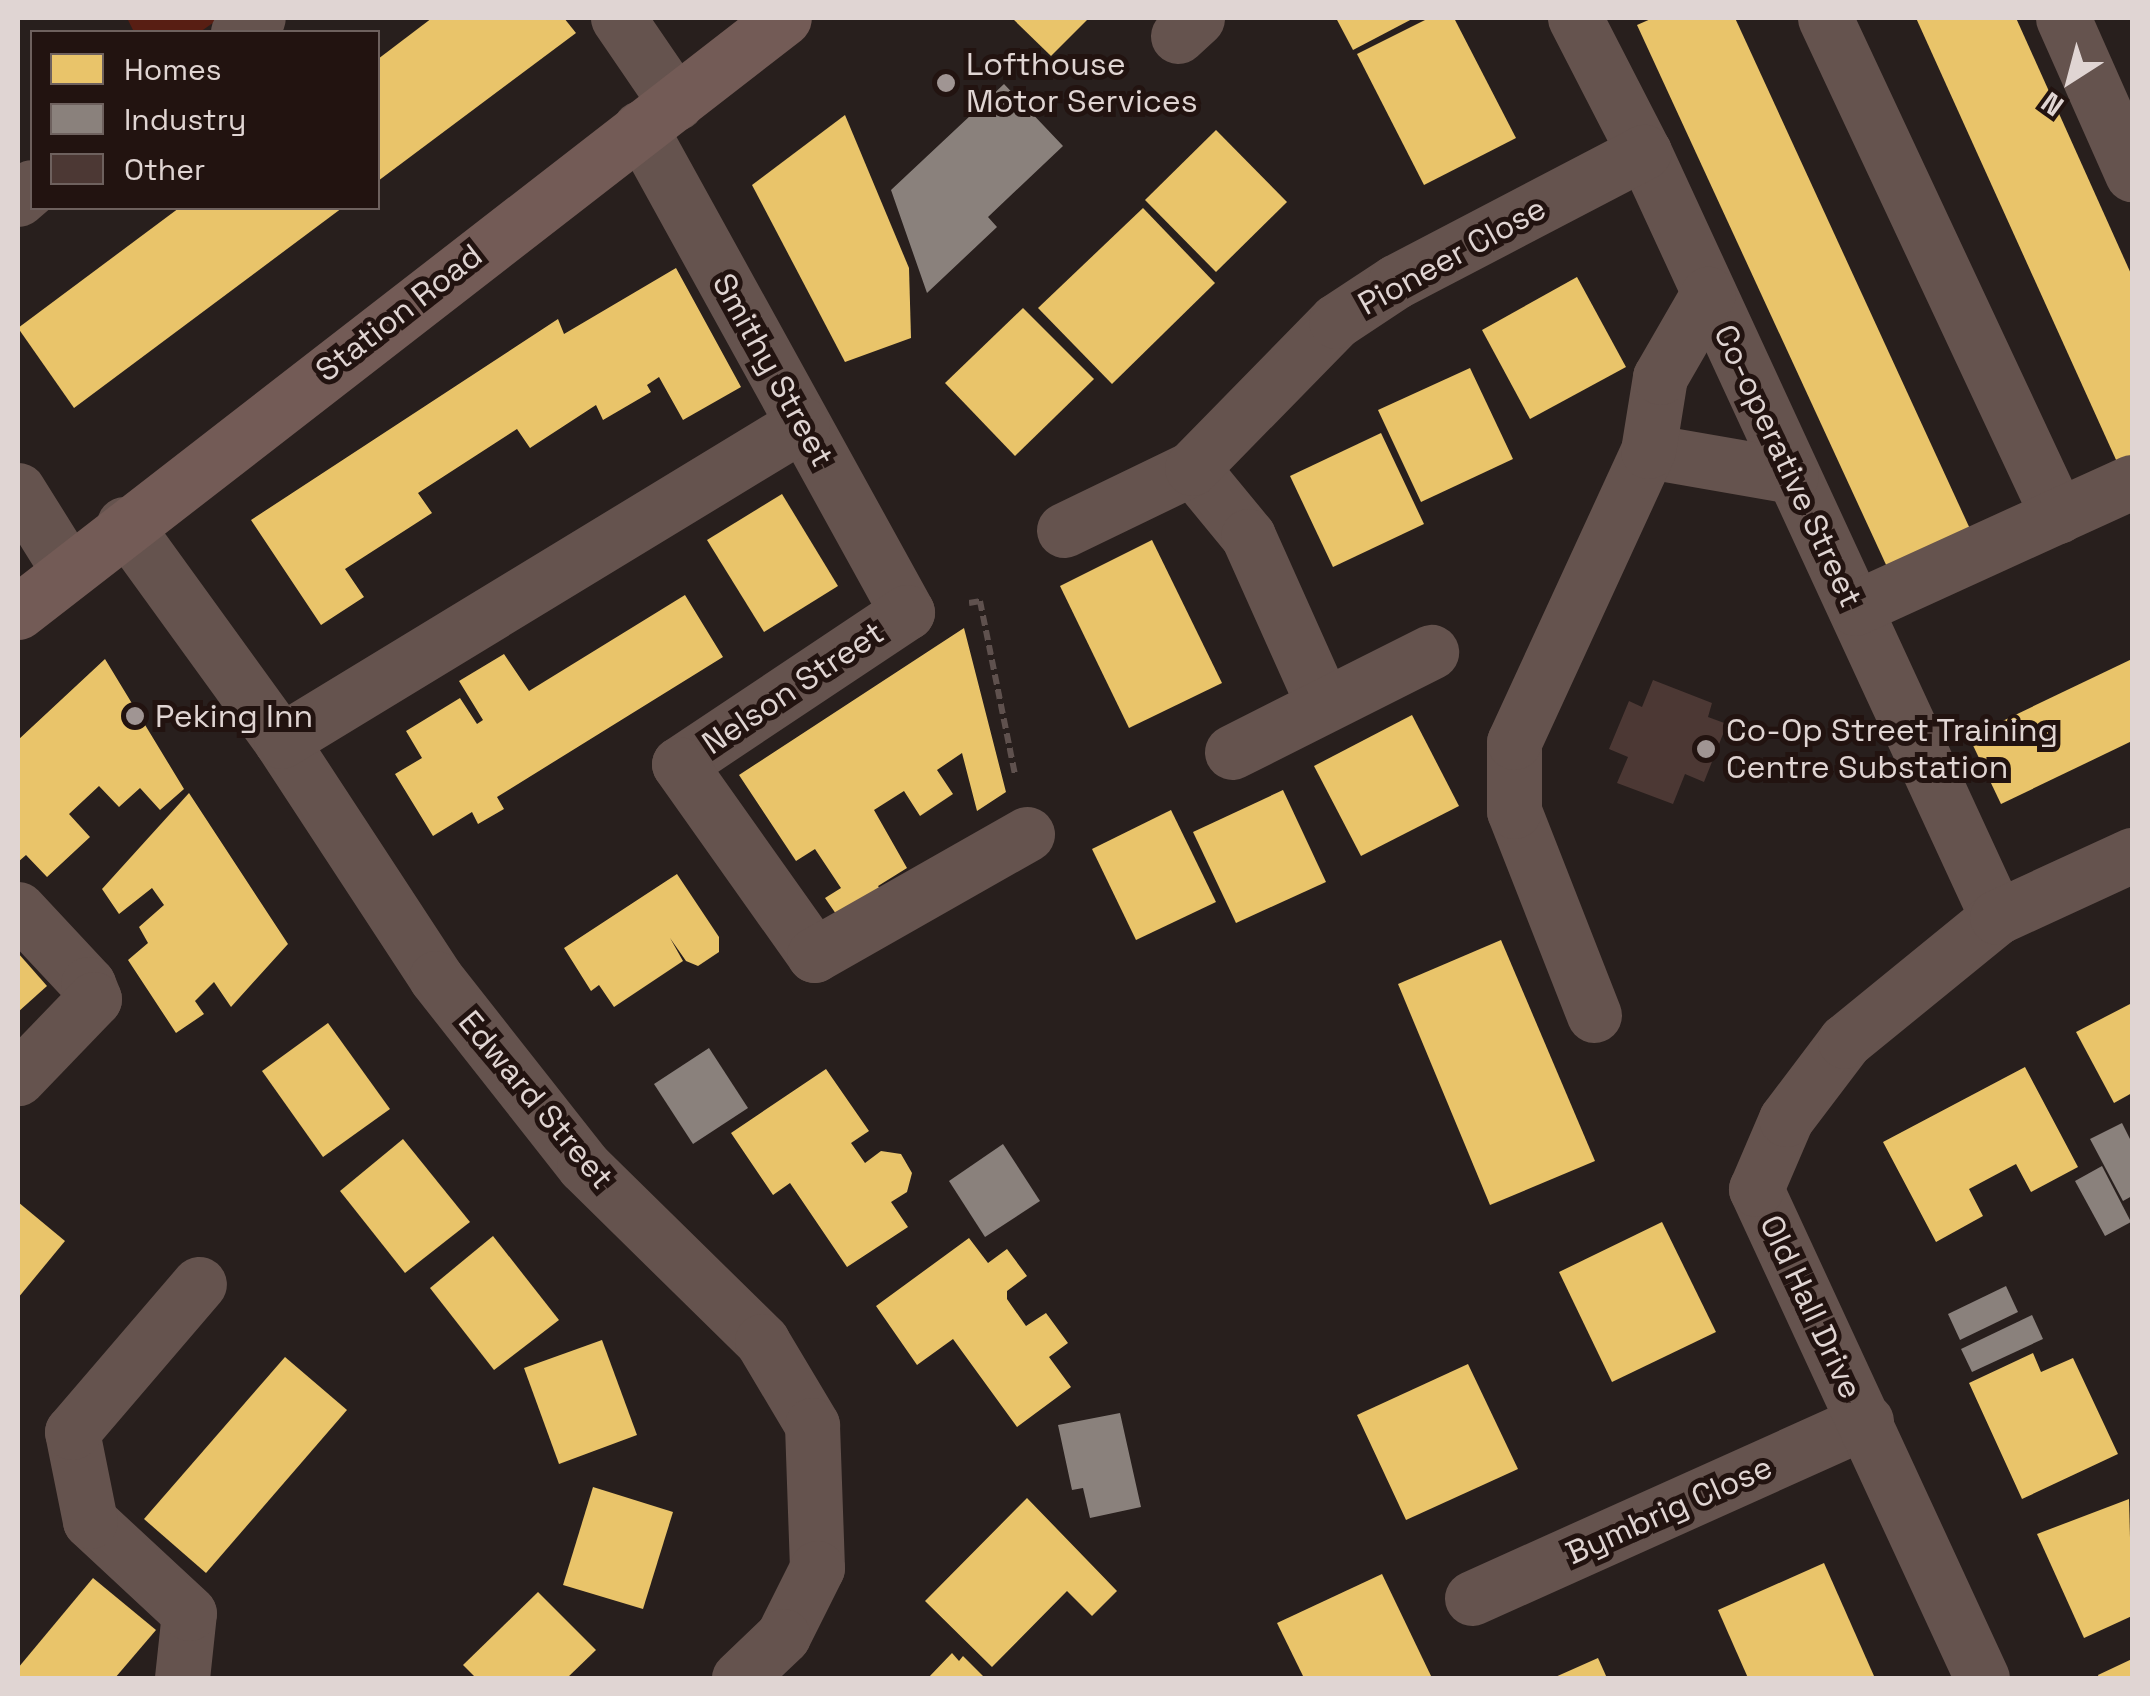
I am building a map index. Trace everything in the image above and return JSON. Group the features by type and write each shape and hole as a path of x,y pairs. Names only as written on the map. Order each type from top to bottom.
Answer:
{"main road":[{"name":"Station Road","path":"18,612 124,524 784,18"}],"street":[{"name":"Smithy Street","path":"618,18 658,115 802,424 906,612"},
{"path":"1825,18 2058,516"},
{"path":"2063,18 2132,174"},
{"name":"Co-operative Street","path":"1584,20 1997,917"},
{"name":"Pioneer Close","path":"1064,530 1192,468 1336,321 1396,282 1644,152"},
{"path":"1594,1016 1514,811 1514,742 1648,452 1660,376 1708,294"},
{"path":"281,742 802,424"},
{"path":"1648,452 1791,476"},
{"path":"1192,468 1248,536 1323,704"},
{"path":"1855,608 2132,482"},
{"path":"18,490 68,570"},
{"name":"Edward Street","path":"124,524 281,742 436,978 584,1166 762,1341 812,1424 818,1568 783,1636 738,1678"},
{"name":"Nelson Street","path":"906,612 678,764 814,955 1027,834"},
{"path":"1232,752 1431,652"},
{"name":"Old Hall Drive","path":"1982,1678 1756,1189 1786,1119 1845,1041 1997,917 2132,856"},
{"path":"18,909 88,984 94,999 18,1078"},
{"path":"182,1678 189,1613 90,1521 72,1432 199,1284"},
{"name":"Bymbrig Close","path":"1472,1598 1866,1422"}],"path":[{"path":"906,612 980,601 1027,834"}],"shaded area":[{"path":"127,18 220,18 203,30 133,30"}],"building: Homes":[{"path":"432,18 564,18 576,33 380,180 380,57"},
{"path":"1012,18 1089,18 1051,56"},
{"path":"1336,18 1414,18 1353,50"},
{"path":"1429,18 1454,18 1516,138 1424,185 1357,54"},
{"path":"1653,18 1735,18 1971,531 1888,569 1637,25"},
{"path":"1916,18 2016,18 2132,276 2132,455 2117,462"},
{"path":"845,115 909,268 911,338 845,362 752,185"},
{"path":"1216,130 1287,202 1216,272 1145,200"},
{"path":"1143,208 1215,283 1112,384 1038,308"},
{"path":"176,210 339,210 74,408 18,328"},
{"path":"676,268 741,387 683,420 659,377 647,385 651,392 603,420 596,405 530,448 517,429 418,493 432,513 345,569 364,597 321,625 251,520 558,319 564,334"},
{"path":"1577,277 1626,367 1530,419 1482,330"},
{"path":"1023,308 1094,379 1015,456 945,383"},
{"path":"1470,368 1513,459 1421,502 1378,410"},
{"path":"1381,433 1424,524 1333,567 1290,476"},
{"path":"782,494 838,586 764,632 707,540"},
{"path":"1152,540 1222,683 1129,728 1060,586"},
{"path":"685,595 723,657 497,797 504,809 478,824 472,812 433,836 395,774 422,758 406,731 460,698 477,724 483,720 459,681 504,654 529,691"},
{"path":"964,628 1006,792 977,811 962,753 937,770 953,794 920,816 904,791 874,810 907,868 878,886 885,897 843,924 825,898 841,888 815,849 796,861 739,775"},
{"path":"105,659 184,789 160,810 140,788 119,807 99,786 69,814 90,837 47,877 26,855 18,862 18,740"},
{"path":"2132,659 2132,741 2001,804 1969,737"},
{"path":"1412,715 1459,806 1361,856 1314,766"},
{"path":"1283,790 1326,882 1236,923 1193,832"},
{"path":"189,793 288,944 231,1007 214,982 195,1001 204,1014 176,1033 128,960 148,943 139,927 164,905 152,888 119,914 102,889"},
{"path":"1171,810 1216,902 1136,940 1092,849"},
{"path":"677,874 719,937 719,952 698,966 686,961 670,938 683,961 614,1007 599,985 591,991 564,948"},
{"path":"1501,940 1595,1161 1490,1205 1398,984"},
{"path":"18,953 47,986 18,1012"},
{"path":"2132,1003 2132,1093 2114,1103 2076,1032"},
{"path":"328,1023 390,1109 323,1157 262,1071"},
{"path":"2025,1067 2078,1167 2031,1192 2016,1164 1969,1189 1983,1216 1936,1242 1883,1142"},
{"path":"826,1069 869,1131 851,1143 865,1163 881,1151 901,1154 912,1173 907,1192 891,1202 908,1227 847,1267 790,1183 773,1195 731,1133"},
{"path":"403,1139 470,1222 405,1273 340,1191"},
{"path":"18,1202 65,1241 18,1298"},
{"path":"1662,1222 1716,1332 1612,1382 1559,1272"},
{"path":"493,1236 559,1320 494,1370 430,1288"},
{"path":"969,1238 988,1263 1007,1249 1027,1276 1007,1291 1007,1299 1026,1326 1046,1313 1068,1343 1049,1357 1071,1387 1017,1427 953,1339 917,1365 876,1306"},
{"path":"602,1340 637,1435 559,1464 524,1368"},
{"path":"2033,1353 2041,1372 2073,1358 2118,1454 2022,1499 1969,1383"},
{"path":"285,1357 347,1410 206,1573 144,1519"},
{"path":"1468,1364 1518,1469 1406,1520 1357,1415"},
{"path":"593,1487 673,1512 643,1609 563,1585"},
{"path":"1027,1498 1117,1591 1092,1616 1067,1591 992,1667 925,1601"},
{"path":"2129,1499 2132,1616 2084,1638 2037,1534"},
{"path":"1824,1563 1874,1676 1748,1678 1718,1610"},
{"path":"1382,1574 1432,1678 1304,1678 1277,1623"},
{"path":"93,1578 156,1630 115,1678 18,1678 18,1668"},
{"path":"538,1592 596,1650 567,1678 476,1678 463,1665"},
{"path":"952,1653 959,1661 963,1656 985,1678 928,1678"},
{"path":"1598,1658 1607,1678 1553,1678"},
{"path":"2132,1659 2132,1678 2099,1678 2098,1675"}],"building: Industry":[{"path":"1004,84 1063,146 988,217 997,227 927,293 891,190"},
{"path":"709,1048 748,1108 693,1144 654,1084"},
{"path":"2122,1123 2132,1143 2132,1196 2123,1201 2090,1139"},
{"path":"1003,1144 1040,1201 985,1237 949,1181"},
{"path":"2102,1166 2131,1222 2105,1236 2075,1181"},
{"path":"2006,1286 2018,1312 1960,1340 1948,1314"},
{"path":"2032,1315 2043,1339 1972,1372 1961,1349"},
{"path":"1120,1413 1141,1507 1090,1518 1083,1488 1072,1490 1058,1425"}],"building: Other":[{"path":"1653,680 1712,703 1708,717 1727,724 1704,782 1685,774 1673,804 1617,783 1628,757 1609,749 1629,701 1642,707"}],"place":[{"name":"Lofthouse Motor Services","path":"946,83"},
{"name":"Peking Inn","path":"135,716"},
{"name":"Co-Op Street Training Centre Substation","path":"1706,749"}]}
